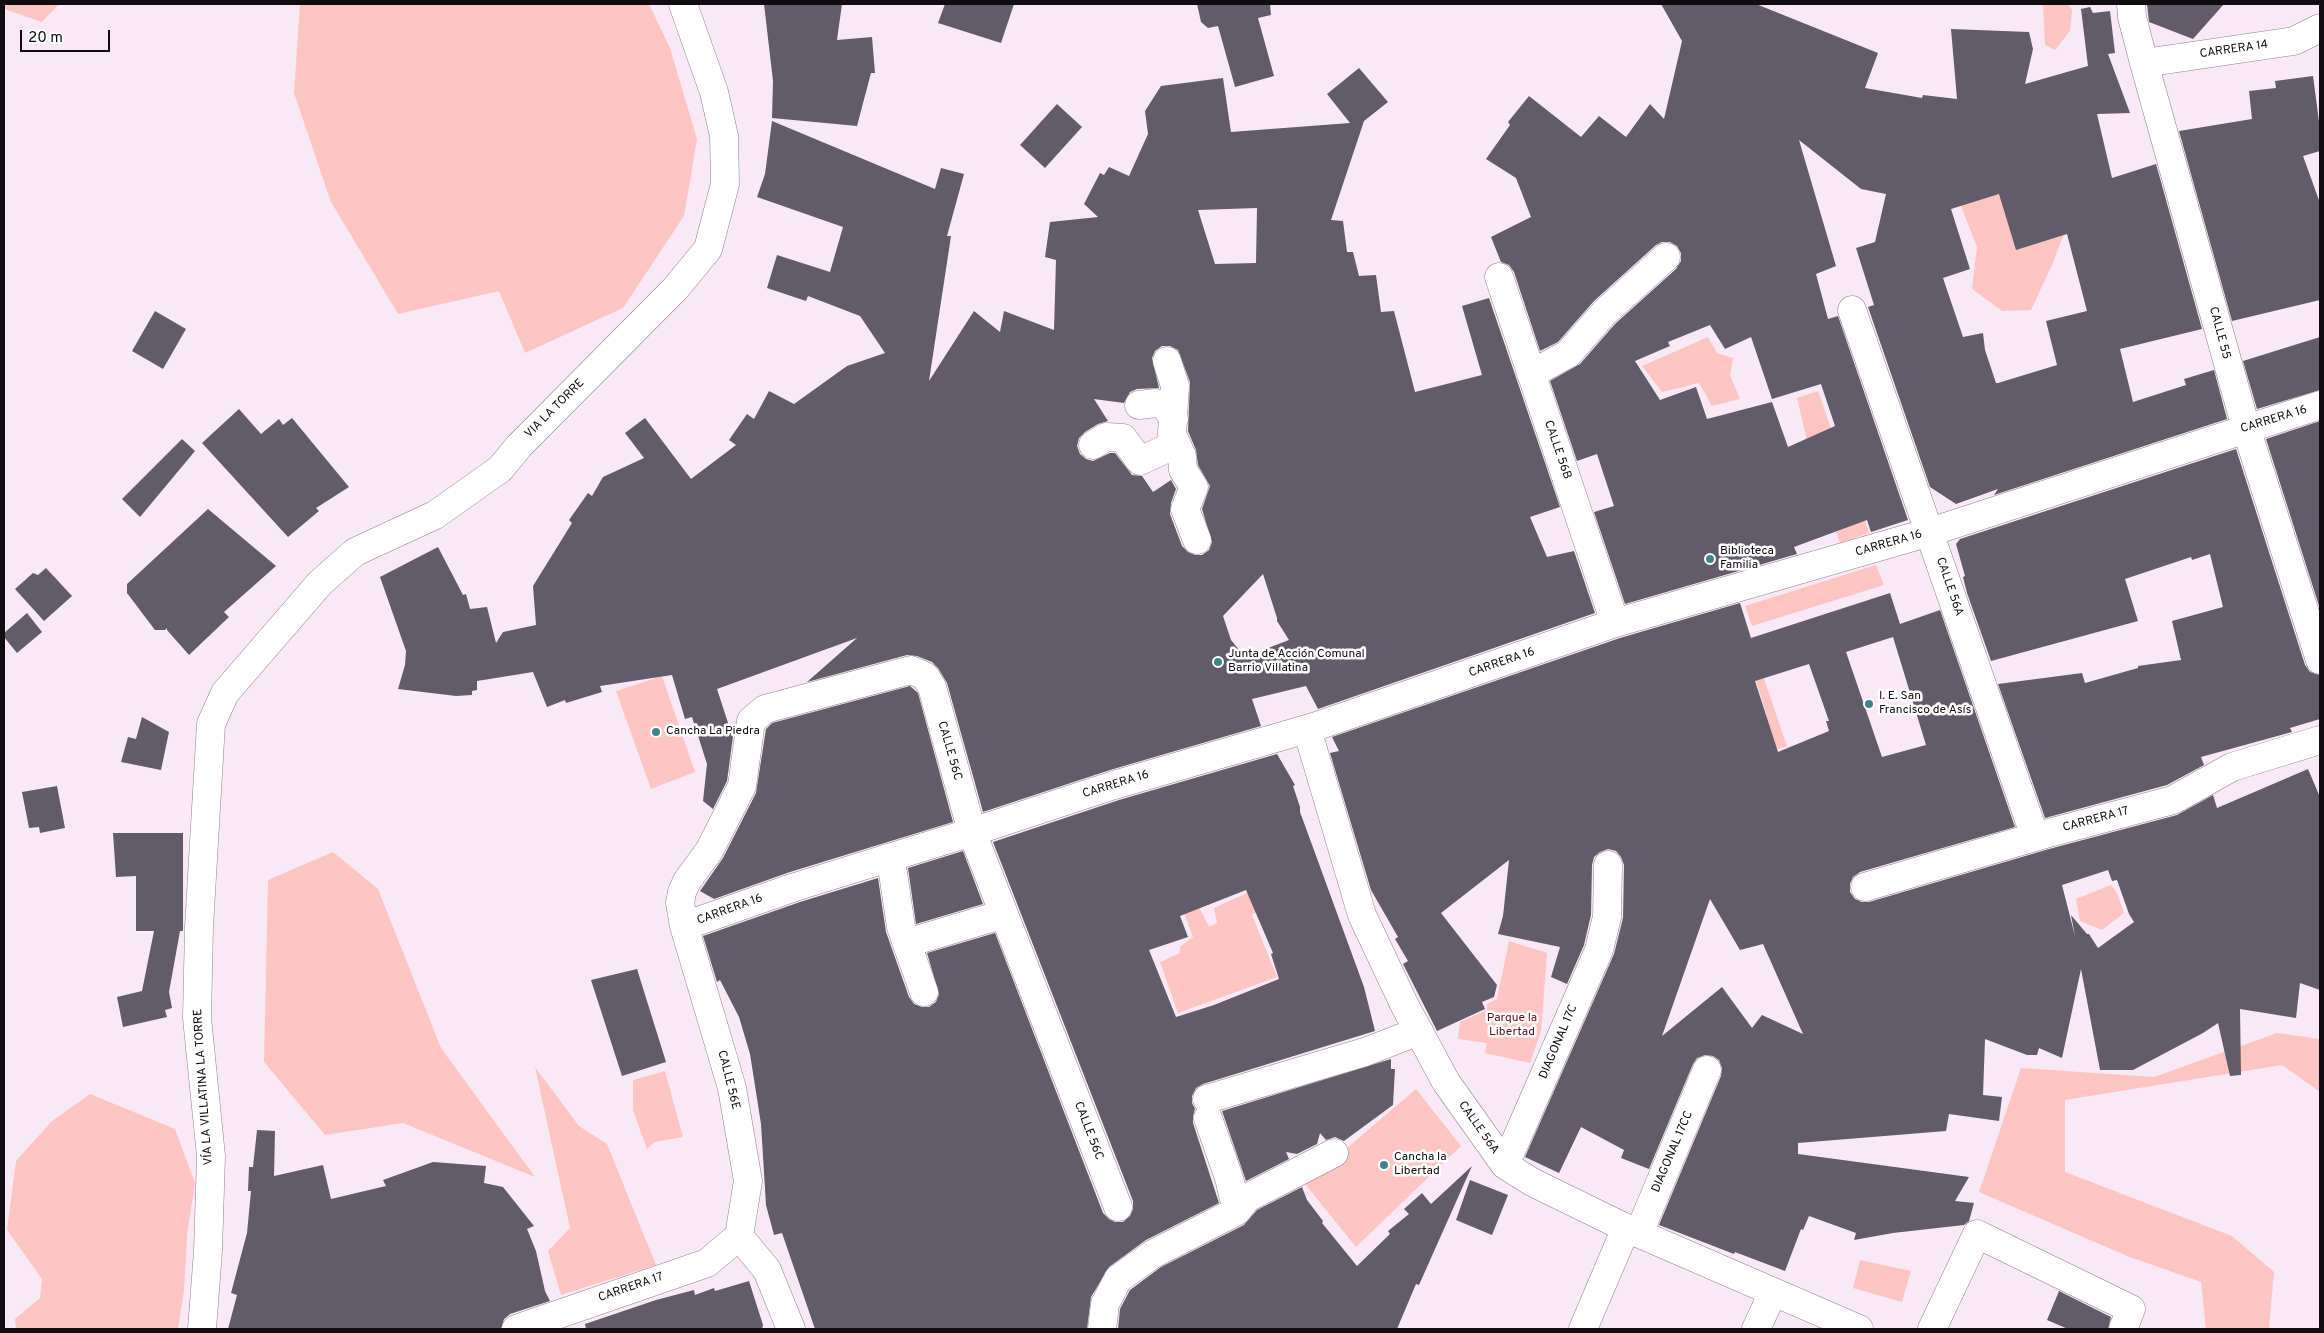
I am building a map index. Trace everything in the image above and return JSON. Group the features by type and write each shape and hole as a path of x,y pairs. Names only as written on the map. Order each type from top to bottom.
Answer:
{"street":[{"name":"VIA LA TORRE","path":"211,724 225,693 316,587 355,552 435,515 500,468 519,446 675,289 708,249 725,184 724,136 714,92 684,4"},
{"name":"CALLE 55","path":"2131,4 2132,17 2144,62 2246,428 2320,660"},
{"name":"CARRERA 14","path":"2144,62 2310,42"},
{"path":"1531,374 1568,354 1604,314 1666,257"},
{"name":"CALLE 56B","path":"1499,277 1615,623"},
{"name":"CALLE 56A","path":"1852,310 2035,837"},
{"path":"1093,445 1106,437 1123,438 1140,461 1175,431 1175,386 1167,361"},
{"path":"1139,405 1156,403 1164,405 1175,431 1182,456 1183,470 1194,487 1185,509 1197,540"},
{"name":"CARRERA 16","path":"684,926 795,887 972,832 1114,785 1307,729 1615,623 1930,532 2320,405"},
{"name":"CALLE 56C","path":"684,926 680,903 682,892 687,881 709,851 742,786 751,721 765,709 911,670 925,676 932,686 972,832 1118,1207"},
{"name":"VÍA LA VILLATINA LA TORRE","path":"202,1329 208,1251 211,1156 197,1018 211,724"},
{"name":"CALLE 56A","path":"1307,729 1362,916 1446,1082 1505,1165 1532,1182 1633,1231 1859,1329"},
{"name":"CARRERA 17","path":"1865,887 2035,837 2173,800 2232,767 2320,740"},
{"path":"887,858 893,874 901,927 924,992"},
{"name":"DIAGONAL 17C","path":"1505,1165 1599,950 1607,918 1608,865"},
{"path":"907,943 1004,914"},
{"name":"CALLE 56E","path":"684,926 732,1088 748,1181 739,1236"},
{"path":"1237,1211 1208,1108 1419,1031"},
{"name":"DIAGONAL 17CC","path":"1584,1329 1633,1231 1707,1070"},
{"path":"1102,1329 1105,1304 1118,1279 1153,1254 1237,1211 1247,1198 1334,1153"},
{"path":"1932,1329 1977,1234 2131,1309 2123,1329"},
{"path":"739,1236 767,1270 791,1329"},
{"name":"CARRERA 17","path":"516,1329 707,1263 739,1236"},
{"path":"1756,1329 1773,1292"}],"green space":[{"path":"4,4 59,4 42,22 4,9"},
{"path":"300,4 649,4 670,48 697,139 684,216 623,308 525,353 499,291 398,314 331,202 294,93"},
{"path":"2043,4 2068,4 2072,10 2070,31 2055,50 2045,45"},
{"path":"1981,184 2071,216 2052,265 2031,310 2002,311 1972,289 1977,247 1961,206"},
{"path":"1708,337 1717,353 1733,358 1730,375 1740,399 1712,406 1699,383 1662,392 1642,366"},
{"path":"1818,391 1834,437 1808,445 1797,398"},
{"path":"1846,464 1869,533 1840,543 1836,532 1844,528"},
{"path":"1876,565 1884,585 1752,626 1745,606"},
{"path":"1759,664 1787,746 1761,755 1743,724 1767,716 1751,665"},
{"name":"Cancha La Piedra","path":"662,676 695,772 651,789 616,691"},
{"path":"333,852 378,889 441,1048 535,1177 403,1123 325,1135 264,1062 268,880"},
{"path":"1168,870 1188,885 1209,927 1217,923 1214,908 1251,891 1266,906 1252,915 1277,977 1178,1013 1160,962 1180,953 1180,947 1193,937"},
{"path":"2111,885 2117,893 2124,913 2102,930 2080,921 2076,899"},
{"name":"Parque la Libertad","path":"1509,941 1547,953 1541,1031 1530,1063 1485,1053 1487,1043 1458,1039 1460,1022 1487,1010 1487,1004 1497,999"},
{"path":"2277,1033 2320,1039 2320,1092 2282,1065 2065,1100 2065,1172 2232,1236 2274,1272 2269,1329 2206,1329 2201,1282 2127,1256 1979,1192 2021,1068 2154,1077"},
{"path":"535,1067 579,1126 607,1144 656,1265 561,1295 548,1251 570,1228"},
{"path":"665,1071 683,1137 655,1142 647,1149 633,1110 633,1080"},
{"name":"Cancha la Libertad","path":"1416,1089 1461,1146 1356,1247 1305,1184"},
{"path":"90,1094 175,1129 195,1183 187,1235 184,1291 178,1329 16,1329 15,1319 40,1298 42,1279 7,1230 16,1161 51,1122"},
{"path":"1860,1260 1911,1271 1902,1302 1853,1288"}],"building":[{"path":"764,4 842,4 837,40 872,37 875,73 871,73 857,126 772,118 773,81"},
{"path":"945,4 1014,4 1001,43 938,23"},
{"path":"1197,4 1270,4 1271,15 1258,18 1274,76 1235,87 1218,26 1208,28 1201,22"},
{"path":"1661,4 1756,4 1878,53 1865,88 1922,98 1923,95 1957,99 1951,29 2029,32 2033,49 2025,84 2088,66 2081,9 2090,7 2093,13 2110,11 2115,53 2108,54 2130,113 2097,114 2112,178 2156,164 2202,329 2120,349 2133,402 2186,385 2184,379 2214,370 2227,419 1994,495 1998,489 1956,504 1930,487 1868,307 1874,305 1856,248 1875,242 1886,194 1861,189 1799,140 1836,266 1816,274 1828,319 1838,316 1908,520 1871,532 1867,520 1794,547 1797,554 1625,604 1594,512 1614,506 1597,454 1577,461 1550,381 1580,364 1615,324 1676,269 1681,261 1681,253 1677,246 1670,242 1662,242 1656,245 1594,301 1558,342 1540,351 1514,272 1509,265 1501,262 1491,237 1531,217 1516,178 1486,159 1510,125 1508,122 1529,96 1581,137 1599,116 1626,137 1650,104 1664,119 1682,41","holes":["1999,194 2016,250 2067,234 2087,311 2046,321 2057,365 1996,383 1985,350 1983,333 1963,337 1943,278 1970,269 1951,209","1710,325 1725,349 1751,337 1772,399 1821,384 1835,426 1788,447 1772,402 1707,419 1696,387 1660,400 1635,361 1670,346 1668,342"]},
{"path":"2147,4 2224,4 2193,39 2149,22"},
{"path":"1359,68 1388,102 1364,121 1331,220 1343,221 1347,252 1353,252 1359,276 1376,275 1381,312 1394,311 1415,392 1482,375 1462,306 1489,298 1560,507 1530,517 1547,557 1574,551 1595,613 1318,709 1306,686 1252,699 1261,726 1110,770 983,812 947,683 932,662 917,656 907,655 807,682 857,638 717,689 730,729 734,729 727,781 713,809 703,801 707,764 692,717 685,719 672,675 600,686 602,692 566,703 565,700 547,707 533,672 477,681 477,690 472,691 472,695 456,696 398,689 405,665 406,651 380,577 438,547 463,595 466,594 470,609 487,607 496,643 503,632 536,625 533,586 572,523 569,520 588,493 592,496 603,477 644,458 625,433 645,418 691,479 736,445 729,440 747,414 754,419 769,391 794,404 847,366 885,353 860,316 808,296 806,301 767,288 777,255 830,272 843,227 757,197 765,174 772,121 935,189 941,168 964,174 947,236 951,236 929,381 974,311 1000,332 1004,311 1054,330 1056,260 1045,257 1050,222 1098,217 1084,204 1100,173 1104,175 1109,167 1129,176 1148,134 1145,111 1161,86 1223,78 1231,132 1350,123 1327,94","holes":["1257,208 1256,263 1215,264 1198,210","1162,346 1170,346 1178,350 1190,382 1188,431 1196,450 1198,465 1210,486 1202,509 1212,542 1209,550 1202,555 1188,552 1182,546 1170,514 1171,503 1176,489 1171,480 1153,492 1142,476 1132,475 1115,453 1110,453 1093,461 1086,459 1080,454 1077,446 1079,438 1085,432 1098,424 1108,421 1094,399 1124,403 1130,392 1137,389 1159,388 1152,358 1155,351","1263,574 1277,621 1289,640 1245,657 1231,640 1223,616"]},
{"path":"2313,76 2320,129 2320,151 2303,156 2320,203 2320,300 2232,321 2179,131 2252,119 2249,91 2276,88 2275,81"},
{"path":"1057,104 1082,127 1045,168 1020,145"},
{"path":"155,311 186,329 163,369 132,351"},
{"path":"2320,337 2320,390 2257,409 2243,361"},
{"path":"239,409 261,434 279,419 283,425 292,418 349,487 316,508 319,511 288,537 202,443"},
{"path":"2320,421 2320,609 2266,439"},
{"path":"182,439 195,451 140,517 122,499"},
{"path":"2236,449 2305,665 2310,672 2320,675 2320,719 2290,728 2292,732 2201,757 2204,765 2167,785 2045,818 1998,684 2082,673 2085,683 2138,668 2138,666 2181,660 2172,621 2223,607 2210,554 2192,560 2191,557 2125,579 2138,621 1991,661 1967,593 1963,577 1965,576 1956,544 1960,539"},
{"path":"208,509 276,566 224,612 229,617 189,655 167,628 165,630 155,630 127,593 127,584"},
{"path":"46,568 72,596 44,621 15,589 33,573 38,575"},
{"path":"1890,593 1900,624 1940,610 2015,827 1860,872 1853,877 1850,884 1850,892 1855,899 1862,902 1869,902 2049,849 2177,815 2213,795 2217,808 2308,769 2320,797 2320,990 2300,983 2296,1018 2240,1009 2241,1075 2230,1076 2218,1023 2133,1070 2100,1070 2081,969 2062,1058 2039,1048 2037,1055 2027,1055 1985,1039 1983,1095 2002,1097 1999,1121 1949,1114 1946,1131 1798,1143 1798,1154 1969,1177 1955,1201 1974,1203 1969,1221 1964,1225 1893,1233 1854,1240 1856,1233 1809,1216 1803,1230 1801,1229 1785,1271 1735,1252 1734,1254 1659,1225 1721,1076 1722,1068 1719,1060 1713,1056 1705,1055 1697,1058 1693,1064 1649,1169 1621,1158 1624,1150 1581,1127 1559,1173 1525,1157 1614,954 1623,918 1624,865 1621,857 1616,851 1608,849 1594,857 1592,865 1591,915 1584,945 1567,984 1551,977 1560,947 1498,934 1503,916 1509,860 1441,913 1497,985 1494,997 1482,1002 1485,1009 1437,1031 1403,964 1408,961 1395,939 1398,937 1371,890 1330,753 1339,751 1332,737 1620,638 1740,603 1751,638","holes":["1893,637 1926,745 1882,757 1846,652","1809,664 1829,721 1826,721 1829,731 1778,752 1755,681","2108,870 2112,881 2117,880 2129,914 2134,922 2098,948 2089,934 2071,915 2075,936 2062,885","1710,899 1740,950 1763,944 1803,1034 1762,1015 1752,1028 1722,987 1662,1036"]},
{"path":"27,613 42,632 17,653 4,637 4,633"},
{"path":"910,686 918,693 953,822 790,872 714,899 700,891 723,858 756,793 766,729 772,723"},
{"path":"142,717 169,732 161,770 121,762 128,737 136,739"},
{"path":"1277,754 1295,785 1293,786 1300,812 1364,987 1375,1031 1203,1084 1196,1088 1192,1096 1192,1103 1195,1109 1193,1123 1219,1203 1146,1240 1109,1267 1091,1297 1087,1329 815,1329 782,1233 774,1235 766,1205 761,1124 750,1054 739,1017 720,980 717,982 703,936 800,902 878,878 886,932 909,997 914,1004 929,1007 936,1002 939,994 927,953 995,933 1103,1213 1115,1222 1123,1222 1130,1216 1133,1209 1133,1201 993,842 1119,800","holes":["1246,890 1273,953 1271,954 1279,979 1214,1005 1176,1017 1149,950 1188,937 1180,916"]},
{"path":"57,786 65,828 40,833 39,827 29,828 22,792"},
{"path":"113,833 183,833 183,931 180,931 169,992 172,1008 165,1010 167,1017 123,1027 117,997 142,991 154,931 136,931 136,876 116,877"},
{"path":"963,851 983,904 916,924 908,868"},
{"path":"637,969 666,1062 622,1076 591,980"},
{"path":"1391,1059 1391,1069 1395,1069 1393,1105 1344,1141 1335,1137 1326,1140 1320,1133 1317,1144 1297,1154 1286,1152 1289,1159 1246,1181 1222,1111"},
{"path":"257,1130 275,1131 274,1176 323,1165 331,1199 386,1186 383,1180 433,1162 486,1166 484,1183 503,1187 534,1226 527,1229 536,1251 545,1291 550,1301 510,1314 504,1319 501,1329 228,1329 237,1295 231,1293 247,1233 251,1191 248,1191 249,1167 253,1167"},
{"path":"1472,1166 1419,1285 1416,1284 1397,1329 1118,1329 1120,1309 1130,1290 1161,1267 1244,1225 1257,1210 1302,1187 1307,1200 1323,1221 1322,1223 1357,1266 1390,1234 1388,1231 1409,1214 1404,1209 1422,1193 1431,1204"},
{"path":"1470,1180 1508,1195 1492,1235 1456,1220"},
{"path":"749,1281 763,1325 762,1329 586,1329 585,1324 656,1300 694,1290 695,1295 714,1288 715,1291"},
{"path":"2059,1291 2111,1317 2108,1329 2068,1329 2047,1320"}],"place":[{"name":"Biblioteca Familia","path":"1710,559"},
{"name":"Junta de Acción Comunal Barrio Villatina","path":"1218,662"},
{"name":"I. E. San Francisco de Asís","path":"1869,704"},
{"name":"Cancha La Piedra","path":"656,732"},
{"name":"Cancha la Libertad","path":"1384,1165"}]}
